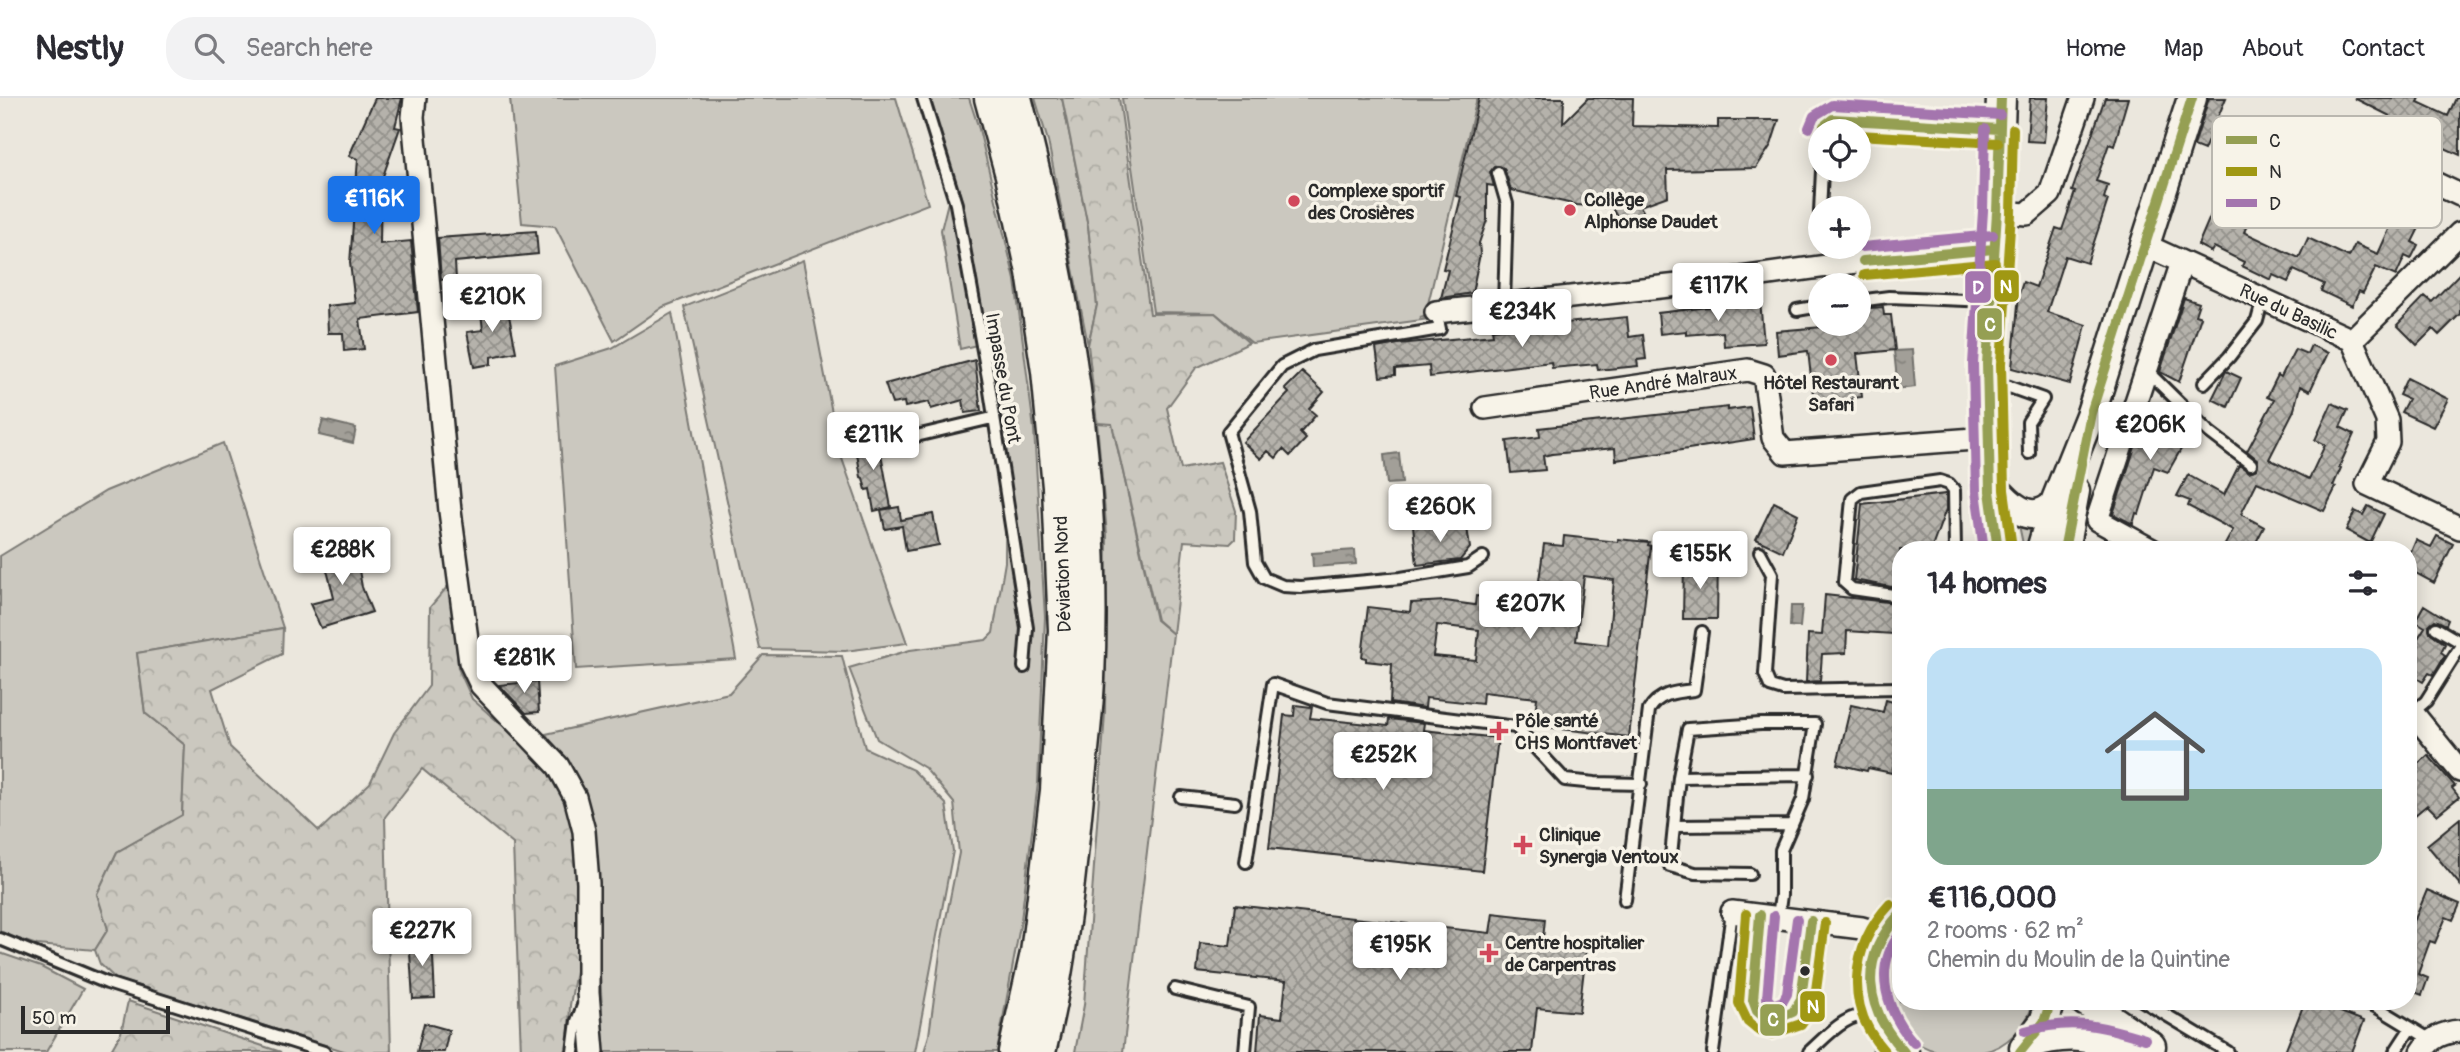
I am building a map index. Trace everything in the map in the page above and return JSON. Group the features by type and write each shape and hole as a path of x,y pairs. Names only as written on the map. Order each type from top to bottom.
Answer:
{"main road":[{"name":"Déviation Nord","path":"991,98 1012,176 1030,260 1048,371 1059,487 1065,630 1057,791 1049,858 1037,953 1014,1052"},
{"name":"Déviation Nord","path":"1015,98 1038,183 1059,292 1080,446 1087,563 1088,679 1067,903 1040,1052"},
{"path":"1997,541 1990,491 1987,379 2001,98"},
{"path":"2044,541 2054,505 2091,413 2192,98"},
{"path":"2066,541 2091,413"},
{"path":"1988,438 2012,541"},
{"path":"2001,495 2016,509 2035,515 2045,514 2054,505"},
{"path":"1892,924 1875,953 1870,973 1876,1013 1895,1048"},
{"path":"2024,1048 2044,1022 2048,1010"},
{"path":"2098,1010 2159,1052"},
{"path":"2024,1048 2048,1037 2072,1035 2141,1052"}],"street":[{"path":"415,98 413,117 450,511 470,662 481,685 558,766 575,797 584,831 588,883 588,993 593,1052"},
{"path":"1997,212 2027,214 2050,194 2082,98"},
{"path":"2442,186 2460,195"},
{"path":"2352,340 2460,233"},
{"name":"Rue du Basilic","path":"2146,245 2352,340 2387,420 2388,442 2367,484 2460,528"},
{"path":"1871,254 1994,249"},
{"path":"1436,312 1741,278 1834,259"},
{"path":"2136,541 2097,520 2182,262"},
{"name":"Rue André Malraux","path":"1485,408 1748,370 1765,375 1773,438 1785,453 1988,438"},
{"path":"2417,720 2460,771"},
{"path":"1732,912 1862,928 1892,924"},
{"path":"2427,1046 2449,1032 2460,1031 2460,1021"}],"lane":[{"name":"Impasse du Pont","path":"923,98 956,204 988,378 992,418 1027,628 1024,667"},
{"path":"1871,121 1999,129"},
{"path":"1498,173 1507,204 1504,305"},
{"path":"1871,299 1889,297 1990,301"},
{"path":"2204,383 2229,357 2257,321 2263,299"},
{"path":"1797,310 1808,308"},
{"path":"1436,312 1440,330 1314,350 1282,366 1228,432 1250,511 1255,562 1264,578 1283,586 1301,587 1401,578 1468,567 1483,557"},
{"path":"2146,370 2209,432 2251,464"},
{"path":"1987,379 2043,399 2028,422 2029,453"},
{"path":"895,441 992,418"},
{"path":"1892,595 1852,589 1844,582 1853,499 1861,492 1940,481 1949,484 1954,489 1955,541"},
{"path":"1760,552 1772,574 1765,674 1770,687 1783,690 1892,688"},
{"path":"2417,707 2426,701 2460,645 2436,628"},
{"path":"1625,900 1649,710 1655,700 1671,693 1694,690 1702,632"},
{"path":"1246,862 1273,684 1327,703 1516,727 1565,780 1641,784"},
{"path":"1750,874 1695,873 1670,866 1679,777 1688,729 1761,724 1815,724 1803,799 1781,850 1781,895 1769,916 1753,1000 1757,1011 1765,1018 1774,1020 1793,1012 1801,999 1811,921"},
{"path":"1679,777 1808,775"},
{"path":"1181,797 1236,803"},
{"path":"1674,826 1792,825"},
{"path":"1713,1052 1732,912"},
{"path":"0,939 107,983 324,1052"},
{"path":"1175,989 1249,1007 1245,1052"},
{"path":"573,1052 577,1021 588,993"},
{"path":"2158,1010 2228,1052"},
{"path":"2381,1010 2410,1029 2427,1046"},
{"path":"1809,1052 1844,1021 1862,1013 1876,1013"},
{"path":"2395,1052 2410,1029"}],"green space":[{"path":"510,98 896,98 928,204 663,307 614,341 555,226 522,223"},
{"path":"928,98 969,98 979,129 1015,280 1034,429 1045,617 1038,783 1021,920 997,1052 924,1052 959,853 954,803 925,768 877,739 849,668 910,650 986,640 993,633 1005,562 1006,453 981,344 960,349 941,230 951,190 948,157"},
{"path":"1035,98 1062,98 1088,226 1097,305 1088,345 1048,141"},
{"path":"1062,98 1119,98 1150,314 1215,313 1249,343 1196,368 1167,408 1181,469 1220,462 1236,511 1235,539 1230,544 1184,541 1173,634 1157,620 1112,424 1097,423 1088,345 1097,305 1088,226"},
{"name":"Complexe sportif des Crosières","path":"1122,98 1477,98 1427,315 1420,317 1429,319 1252,343 1215,313 1153,312"},
{"path":"803,260 839,450 907,643 845,651 760,649 684,307"},
{"path":"672,313 736,659 576,669 555,366 612,348"},
{"path":"1097,423 1112,423 1156,620 1173,634 1123,1052 1075,1052 1084,1005 1105,713 1107,535"},
{"path":"223,443 283,628 137,653 145,713 185,745 182,816 117,852 97,894 108,929 95,950 37,945 0,933 0,556 106,491"},
{"path":"2036,524 2033,541 2022,541 2019,525"},
{"path":"452,581 458,668 472,699 537,756 572,807 582,937 570,1005 568,1052 521,1052 513,844 422,769 385,817 391,1052 347,1052 116,979 100,964 95,950 108,929 97,894 117,852 182,815 185,745 145,713 137,653 283,628 282,654 212,689 230,747 319,831 370,783 394,733 429,686 430,607"},
{"path":"763,655 842,656 865,748 913,770 946,804 953,851 915,1052 604,1052 593,828 580,787 546,734 729,693"},
{"path":"0,953 41,967 83,989 46,1052 0,1052"},
{"path":"1892,957 1892,1007 1889,988"},
{"path":"128,1001 281,1052 110,1052 121,1033"},
{"path":"1893,1010 2031,1010 2022,1026 2008,1040 1982,1052 1939,1052 1921,1045 1908,1035"}],"water":[{"path":"1912,350 1915,387 1898,389 1894,351"},
{"path":"323,420 356,428 353,443 319,435"},
{"path":"1399,453 1402,483 1387,484 1384,455"},
{"path":"1355,550 1356,564 1313,567 1312,553"},
{"path":"1791,606 1802,606 1800,627 1790,626"}],"building":[{"path":"375,98 402,98 395,127 400,128 381,182 380,244 411,241 418,312 360,319 364,349 344,351 343,333 328,333 327,306 355,303 350,263 358,159 349,156"},
{"name":"Collège Alphonse Daudet","path":"1479,98 1564,98 1563,123 1588,98 1633,98 1632,126 1718,128 1718,120 1779,120 1771,145 1756,168 1667,170 1668,196 1640,206 1643,211 1621,224 1612,208 1577,205 1511,190 1504,168 1495,166 1490,172 1494,186 1487,185 1487,220 1479,243 1480,254 1472,293 1441,298 1448,270 1443,269 1461,197 1456,196"},
{"path":"2030,98 2048,98 2044,142 2027,141"},
{"path":"2105,98 2128,98 2114,146 2109,144 2096,181 2108,185 2104,198 2108,200 2087,263 2065,256 2047,312 2086,325 2070,384 2012,368 2019,294 2023,282 2036,287 2056,228 2062,230 2075,192 2072,191"},
{"path":"2209,98 2226,98 2218,116 2212,116 2212,131 2204,150 2194,146"},
{"path":"2354,98 2420,98 2418,102 2448,116 2456,98 2460,98 2460,155 2442,147 2442,116 2390,116"},
{"path":"2212,212 2212,228 2246,228 2244,232 2299,258 2308,238 2349,257 2355,244 2378,254 2390,228 2419,228 2412,242 2418,245 2411,259 2405,256 2396,276 2376,267 2363,293 2359,291 2352,306 2321,291 2324,284 2294,270 2288,282 2273,275 2271,280 2242,266 2244,262 2214,247 2211,252 2198,245"},
{"path":"536,231 538,254 455,262 456,279 441,280 438,238"},
{"path":"2460,273 2460,314 2439,335 2433,329 2417,345 2397,325 2425,296 2432,302"},
{"path":"2184,298 2199,303 2195,315 2201,317 2179,382 2160,372"},
{"path":"506,300 516,352 491,357 491,364 474,367 467,332 483,330 480,304"},
{"path":"1760,301 1764,343 1724,346 1723,332 1686,335 1686,331 1660,334 1658,313"},
{"name":"Hôtel Restaurant Safari","path":"1883,307 1884,315 1891,315 1895,350 1857,354 1862,397 1814,403 1808,351 1778,355 1776,331 1808,328 1808,336 1871,336 1871,308"},
{"path":"1627,317 1629,337 1643,335 1646,359 1637,360 1638,366 1598,370 1597,364 1552,368 1551,362 1430,377 1429,366 1395,369 1395,375 1380,377 1376,348 1493,335 1492,330"},
{"path":"2311,345 2328,353 2310,391 2300,386 2294,410 2269,459 2309,479 2325,445 2315,440 2332,403 2348,410 2340,427 2354,434 2339,467 2341,468 2333,486 2336,487 2324,511 2257,482 2241,514 2264,527 2257,541 2227,541 2233,530 2188,506 2190,501 2177,496 2188,475 2224,495 2239,465 2249,472 2257,469 2258,460 2247,451 2274,400 2267,397 2295,349 2307,354"},
{"path":"975,360 981,411 965,413 963,400 931,409 929,402 905,407 904,402 892,404 885,384"},
{"path":"2226,371 2241,378 2228,407 2212,399"},
{"path":"1302,372 1324,392 1309,409 1316,415 1300,433 1306,439 1290,456 1283,449 1276,458 1268,451 1261,459 1243,442 1289,393 1285,389"},
{"path":"2407,378 2448,399 2433,427 2401,412 2408,399 2399,395"},
{"path":"1728,407 1728,410 1750,407 1754,439 1616,460 1615,448 1552,454 1543,456 1545,470 1511,473 1507,441 1540,437 1539,428"},
{"path":"2162,407 2189,423 2176,446 2181,449 2168,472 2154,467 2139,514 2136,513 2133,524 2113,514 2136,444 2140,446"},
{"path":"874,433 877,444 879,443 891,507 874,511 870,489 866,490 861,477 856,448 862,447 860,437"},
{"path":"1946,494 1946,509 1934,541 1892,541 1892,587 1854,580 1862,504"},
{"path":"1774,502 1798,514 1783,552 1756,539"},
{"path":"2368,506 2384,514 2371,541 2346,530 2355,511 2363,515"},
{"path":"899,507 901,520 933,514 939,545 906,551 902,526 885,529 881,510"},
{"path":"1438,521 1439,531 1467,527 1470,548 1460,560 1417,565 1413,525"},
{"path":"1564,536 1618,542 1618,539 1649,542 1648,545 1651,546 1629,737 1544,727 1545,723 1534,722 1537,698 1483,692 1482,704 1426,698 1425,708 1390,703 1392,664 1366,661 1366,658 1362,657 1368,607 1410,612 1411,603 1445,601 1475,605 1476,596 1536,602 1544,544 1563,546","holes":["1584,576 1614,580 1608,645 1576,641","1437,625 1479,630 1476,660 1433,656"]},
{"path":"2437,536 2453,544 2434,583 2417,574 2416,540 2431,547"},
{"path":"354,543 362,587 372,612 321,628 310,604 334,598 318,549"},
{"path":"1684,562 1718,563 1717,619 1683,619"},
{"path":"1825,595 1892,603 1892,634 1847,631 1846,653 1822,654 1820,681 1806,682 1808,634 1822,635"},
{"path":"2424,605 2448,620 2446,625 2435,620 2429,625 2430,632 2445,644 2441,652 2445,655 2433,675 2429,673 2423,682 2417,678 2417,640 2425,627 2417,622"},
{"path":"537,681 539,712 526,713 499,685"},
{"path":"1886,700 1892,702 1892,773 1837,764 1851,705 1883,712"},
{"path":"1295,705 1312,707 1310,718 1388,726 1389,719 1424,723 1423,730 1498,738 1482,871 1269,848 1284,715 1294,716"},
{"path":"2428,755 2455,786 2452,788 2459,797 2437,815 2427,805 2417,813 2417,765"},
{"path":"2460,818 2460,885 2427,845"},
{"path":"2427,890 2460,904 2453,920 2446,917 2435,943 2430,941 2418,974 2428,978 2422,995 2417,993 2417,914"},
{"path":"1235,905 1490,933 1493,913 1545,919 1543,939 1587,943 1579,1012 1537,1008 1532,1052 1257,1052 1260,1015 1282,1018 1286,981 1197,972 1200,943 1230,946"},
{"path":"432,937 435,998 413,999 409,938"},
{"path":"2301,1010 2335,1010 2364,1021 2352,1052 2285,1052"},
{"path":"424,1023 449,1030 444,1052 417,1052"}],"transit line":[{"name":"C","path":"1997,541 1990,491 1987,364 2001,98"},
{"name":"C","path":"2066,541 2091,413 2192,98"},
{"name":"D","path":"1813,119 1832,105 2000,115"},
{"name":"C","path":"1871,121 1999,129"},
{"name":"D","path":"1983,541 1976,491 1973,364 1983,211 1985,129"},
{"name":"N","path":"2011,541 2004,490 2001,364 2011,213 2013,129"},
{"name":"N","path":"1871,136 1998,143"},
{"name":"D","path":"1871,246 1993,235"},
{"name":"C","path":"1863,261 1994,249"},
{"name":"N","path":"1871,274 1995,263"},
{"name":"N","path":"1885,1052 1863,1016 1857,977 1867,939 1890,904"},
{"name":"N","path":"1746,914 1739,1003 1748,1022 1759,1031 1772,1034 1801,1024 1814,1005 1825,923"},
{"name":"C","path":"1760,915 1753,1000 1757,1011 1765,1018 1774,1020 1793,1012 1801,999 1811,921"},
{"name":"D","path":"1774,916 1767,998 1773,1005 1783,1001 1787,994 1797,919"},
{"name":"C","path":"1892,924 1877,948 1871,983 1881,1018 1904,1052"},
{"name":"D","path":"1892,946 1885,976 1892,1009"},
{"name":"D","path":"1892,1010 1914,1043"},
{"name":"C","path":"2020,1052 2044,1022 2048,1010"},
{"name":"D","path":"2025,1031 2072,1024 2114,1030 2145,1039"}],"place":[{"name":"Complexe sportif des Crosières","path":"1294,201"},
{"name":"Collège Alphonse Daudet","path":"1570,210"},
{"name":"Hôtel Restaurant Safari","path":"1831,360"},
{"name":"Pôle santé CHS Montfavet","path":"1499,731"},
{"name":"Clinique Synergia Ventoux","path":"1523,845"},
{"name":"Centre hospitalier de Carpentras","path":"1489,953"}]}
